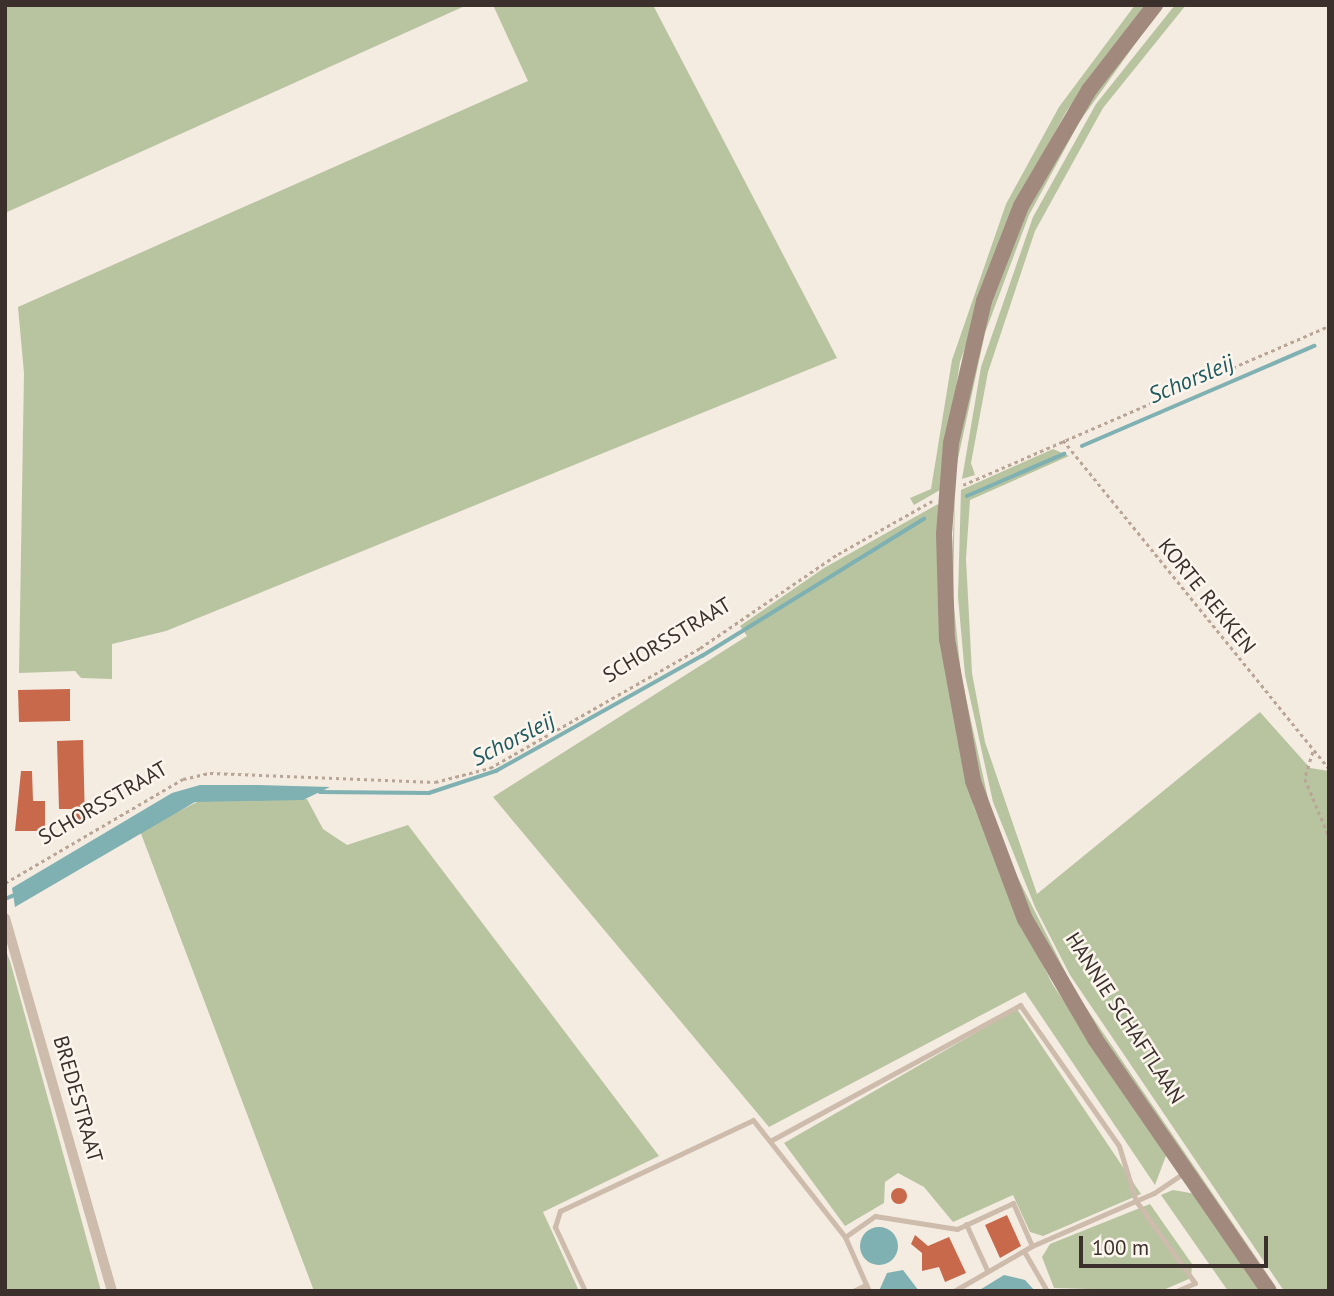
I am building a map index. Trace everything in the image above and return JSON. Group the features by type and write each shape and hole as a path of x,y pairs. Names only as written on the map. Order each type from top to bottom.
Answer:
{"main road":[{"name":"HANNIE SCHAFTLAAN","path":"1155,5 1089,90 1021,206 984,301 963,382 943,581 955,693 973,780 1002,868 1060,984 1269,1291"}],"street":[{"name":"BREDESTRAAT","path":"6,921 113,1291"}],"lane":[{"path":"770,1141 1020,1005 1118,1146 1136,1201 1200,1291"},
{"path":"585,1291 555,1227 560,1211 753,1120 845,1237 867,1288 853,1291"},
{"path":"954,1291 987,1270 1025,1253 1032,1246 1136,1201 1187,1170"},
{"path":"845,1237 875,1216 957,1228 1013,1203 1032,1246"},
{"path":"966,1224 987,1270"},
{"path":"1025,1253 1047,1291"},
{"path":"1176,1291 1195,1283"}],"path":[{"name":"SCHORSSTRAAT","path":"5,883 183,779 210,774 435,782 490,768 700,648 838,554 953,491 1063,440 1329,326"},
{"name":"KORTE REKKEN","path":"1063,440 1329,769"},
{"path":"953,491 960,474"},
{"path":"1313,752 1305,779 1329,836"}],"green space":[{"path":"5,5 467,5 5,213"},
{"path":"493,5 653,5 837,358 166,631 112,644 112,679 81,678 75,671 19,673 24,373 18,307 528,81"},
{"path":"1135,5 1146,5 1066,112 1014,208 960,362 940,490 914,505 910,498 931,489 952,360 1006,204 1059,107"},
{"path":"1163,5 1080,121 1029,215 985,333 953,482 963,411 996,285 1025,213 1076,119"},
{"path":"1175,5 1186,5 1103,108 1035,231 988,372 971,463 975,475 962,479 981,367 1033,217 1096,104"},
{"path":"1053,449 1069,456 970,500 966,559 972,673 985,742 1037,894 1260,712 1310,768 1329,771 1329,1291 1284,1291 1070,975 1035,907 993,802 965,675 958,597 961,490"},
{"path":"955,495 953,597 961,675 989,803 1008,858 1076,993 1279,1291 1093,1026 1036,930 985,804 965,720 950,597"},
{"path":"938,504 946,677 974,807 1017,915 1053,985 1167,1153 1155,1185 1025,992 769,1127 493,797 747,636 740,626 824,568"},
{"path":"307,799 323,829 347,845 408,825 659,1156 543,1212 579,1291 314,1291 140,831 201,800"},
{"path":"5,949 10,961 101,1291 5,1291"},
{"path":"1017,1009 1141,1194 1043,1236 1030,1232 1013,1195 953,1222 924,1187 898,1173 885,1182 884,1203 845,1226 784,1143"},
{"path":"1173,1190 1196,1194 1261,1291 1228,1291 1161,1195"},
{"path":"1150,1204 1192,1264 1191,1278 1161,1291 1054,1288 1042,1257 1050,1244"}],"water":[{"path":"200,785 330,787 303,800 195,802 15,907 12,888 172,793"},
{"path":"879,1227 893,1232 898,1246 893,1260 879,1265 865,1260 860,1246 865,1232"},
{"path":"903,1270 919,1291 879,1291 887,1273"},
{"path":"1004,1275 1025,1280 1035,1291 978,1291"}],"building":[{"path":"70,689 70,721 19,722 18,690"},
{"path":"83,740 85,822 74,828 73,809 59,809 57,741"},
{"path":"21,771 32,771 33,801 45,801 45,831 15,831"},
{"path":"896,1188 902,1188 907,1196 905,1202 896,1204 891,1199 891,1193"},
{"path":"1007,1215 1021,1246 1000,1258 985,1225"},
{"path":"915,1235 928,1246 949,1237 966,1273 945,1282 939,1267 922,1271 922,1253 911,1244"}],"waterway":[{"name":"Schorsleij","path":"1082,446 1314,346"},
{"name":"Schorsleij","path":"967,496 1064,454"},
{"name":"Schorsleij","path":"320,792 429,793 496,771 702,656 924,519"},
{"name":"Schorsleij","path":"5,899 15,895"}]}
